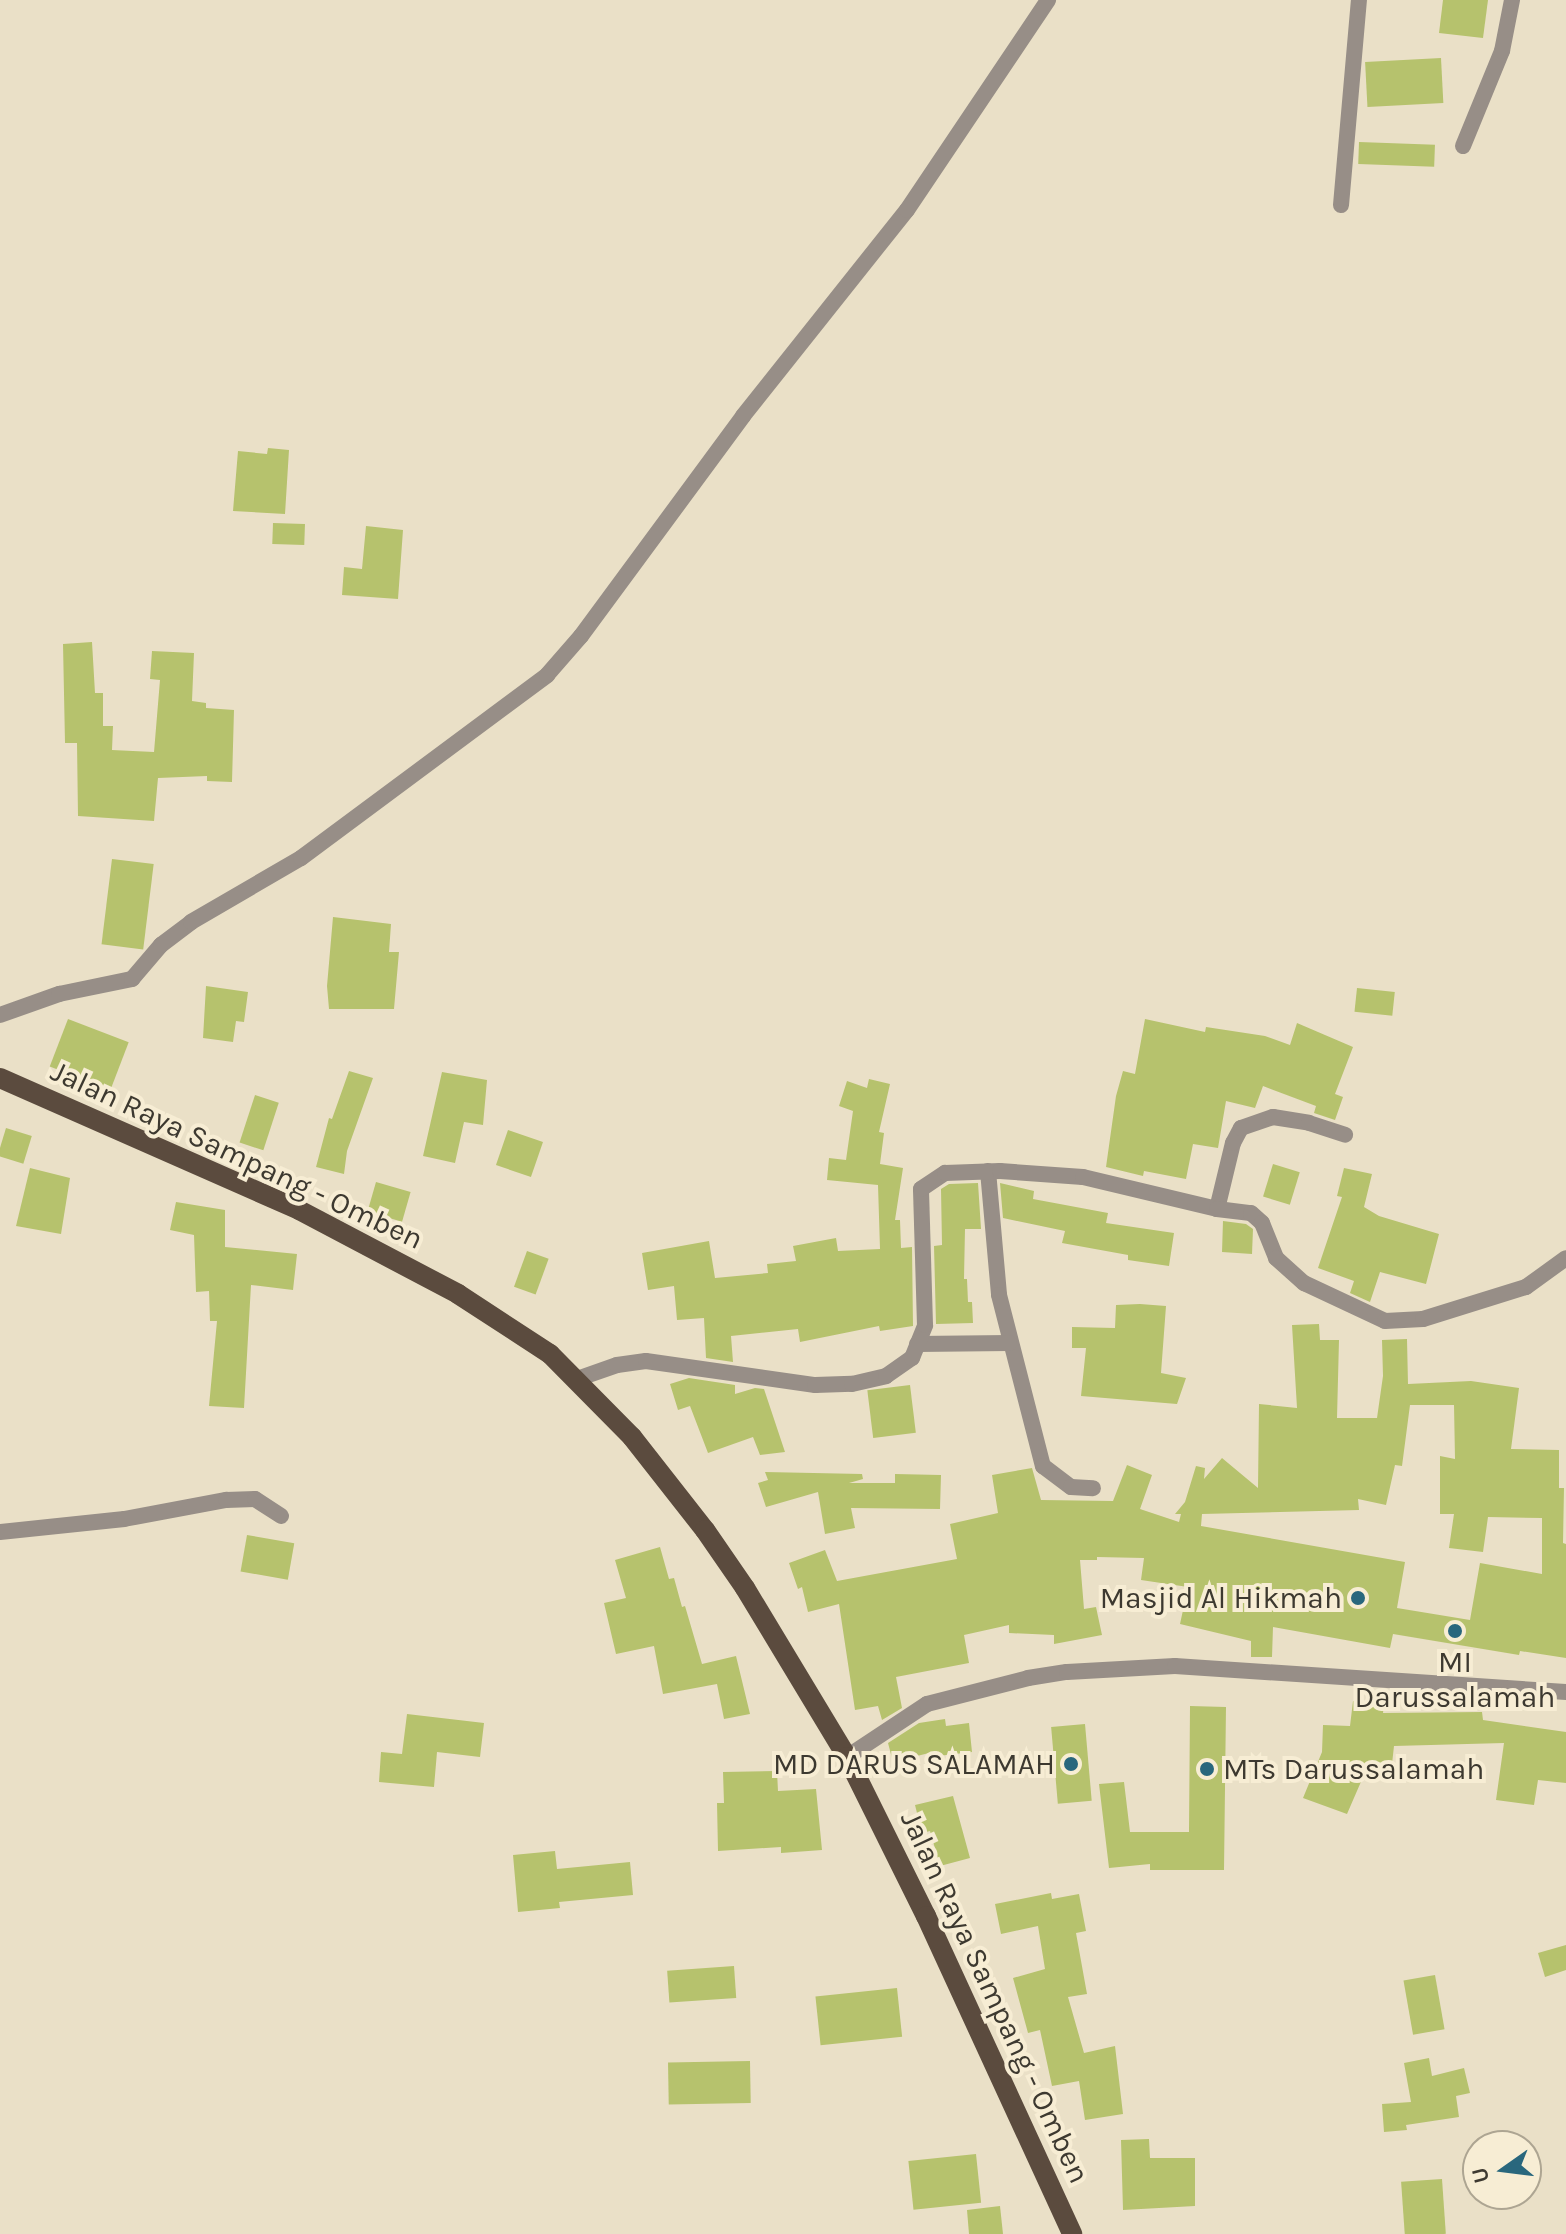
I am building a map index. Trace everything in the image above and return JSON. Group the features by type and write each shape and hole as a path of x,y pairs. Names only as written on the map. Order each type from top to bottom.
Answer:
{"main road":[{"name":"Jalan Raya Sampang - Omben","path":"0,1078 299,1210 470,1301 550,1354 632,1437 705,1530 753,1601 847,1757 926,1916 1072,2234"}],"street":[{"path":"0,1015 59,994 132,979 161,945 191,922 301,858 547,675 581,636 743,416 907,210 1048,0"},
{"path":"1341,205 1359,0"},
{"path":"1463,146 1502,51 1512,0"},
{"path":"1217,1209 1233,1143 1241,1128 1273,1117 1309,1123 1345,1135"},
{"path":"577,1379 617,1365 646,1361 815,1385 852,1384 886,1376 912,1358 925,1325 921,1189 945,1173 988,1171 1083,1177 1217,1209 1251,1213 1262,1223 1276,1258 1304,1283 1385,1321 1423,1319 1526,1287 1566,1258"},
{"path":"988,1171 999,1295 1043,1466 1071,1487 1093,1488"},
{"path":"917,1344 1009,1343"},
{"path":"0,1532 124,1519 226,1500 255,1499 281,1516"},
{"path":"847,1757 927,1704 1028,1678 1067,1672 1175,1666 1566,1692"}],"building":[{"path":"1443,0 1488,0 1483,38 1439,33"},
{"path":"1441,58 1443,103 1367,107 1365,62"},
{"path":"1359,142 1435,145 1434,167 1358,164"},
{"path":"268,448 289,450 285,514 233,511 238,451 267,454"},
{"path":"273,523 305,524 304,545 272,544"},
{"path":"366,526 403,530 398,599 342,595 344,567 362,569"},
{"path":"92,642 95,693 103,693 103,726 113,726 112,750 154,752 160,680 150,679 152,651 194,653 192,701 206,703 206,708 234,710 232,782 207,781 207,776 158,778 154,821 78,816 77,743 65,743 63,644"},
{"path":"112,859 154,864 143,949 102,944"},
{"path":"333,917 391,924 389,952 399,952 394,1009 329,1009 327,986"},
{"path":"206,986 248,992 244,1022 236,1021 233,1042 203,1038"},
{"path":"1357,988 1395,992 1392,1016 1354,1012"},
{"path":"68,1019 129,1042 110,1090 50,1067"},
{"path":"1145,1019 1205,1032 1206,1027 1265,1036 1290,1045 1297,1023 1353,1047 1335,1094 1343,1097 1335,1120 1314,1113 1316,1106 1263,1086 1255,1108 1226,1101 1218,1148 1193,1144 1186,1179 1144,1171 1143,1176 1106,1167 1116,1096 1123,1071 1135,1074"},
{"path":"349,1071 373,1078 347,1151 344,1174 316,1167 329,1118 332,1119"},
{"path":"442,1072 487,1080 483,1125 464,1122 455,1163 423,1156"},
{"path":"869,1079 890,1084 879,1132 884,1133 880,1164 903,1168 895,1220 900,1220 901,1248 912,1247 913,1326 880,1331 879,1326 800,1342 798,1329 731,1336 733,1362 706,1358 704,1318 677,1320 674,1286 648,1290 642,1253 709,1241 715,1278 768,1273 767,1264 796,1261 793,1246 836,1238 838,1251 880,1249 878,1185 827,1180 829,1158 846,1160 853,1111 839,1106 847,1081 867,1088"},
{"path":"255,1095 279,1103 263,1150 240,1143"},
{"path":"6,1128 32,1136 23,1164 0,1156"},
{"path":"508,1130 543,1142 531,1177 496,1165"},
{"path":"1273,1164 1300,1172 1290,1205 1263,1197"},
{"path":"30,1168 70,1178 61,1234 16,1226"},
{"path":"1344,1168 1372,1174 1364,1207 1379,1216 1439,1234 1426,1284 1380,1272 1370,1302 1350,1293 1354,1281 1318,1268 1342,1197 1337,1196"},
{"path":"376,1182 411,1192 402,1222 367,1212"},
{"path":"978,1183 981,1229 965,1229 964,1279 967,1279 968,1302 972,1302 973,1323 936,1324 934,1246 942,1245 941,1189 949,1184"},
{"path":"1000,1183 1034,1191 1033,1199 1108,1213 1106,1223 1174,1233 1169,1266 1128,1260 1128,1255 1062,1243 1065,1231 1003,1218"},
{"path":"176,1202 225,1210 225,1247 297,1254 293,1290 251,1285 244,1408 209,1406 217,1321 210,1321 209,1291 196,1292 194,1235 170,1230"},
{"path":"1223,1221 1246,1224 1253,1229 1252,1254 1222,1252"},
{"path":"527,1251 549,1259 536,1295 514,1287"},
{"path":"1116,1305 1166,1306 1161,1373 1186,1378 1177,1404 1081,1396 1086,1348 1072,1348 1072,1327 1115,1328"},
{"path":"1319,1324 1320,1340 1339,1340 1337,1418 1377,1418 1383,1376 1382,1340 1407,1339 1408,1384 1471,1381 1519,1388 1511,1449 1559,1450 1559,1488 1564,1488 1563,1543 1566,1544 1566,1658 1520,1651 1519,1655 1393,1634 1390,1648 1273,1627 1272,1657 1251,1657 1251,1641 1180,1624 1188,1587 1141,1580 1144,1558 1097,1557 1097,1560 1080,1560 1084,1609 1096,1607 1102,1635 1054,1644 1054,1635 1009,1633 1009,1625 964,1635 969,1663 896,1677 902,1708 882,1720 878,1706 855,1710 839,1604 808,1612 802,1587 798,1589 789,1563 825,1550 837,1581 957,1559 950,1524 998,1513 992,1475 1032,1468 1041,1500 1113,1501 1127,1465 1152,1475 1140,1509 1179,1522 1181,1514 1175,1514 1185,1502 1196,1466 1205,1468 1204,1479 1222,1458 1258,1488 1259,1404 1297,1408 1292,1325","holes":["1410,1405 1454,1405 1455,1459 1440,1456 1440,1514 1454,1514 1449,1548 1483,1552 1488,1517 1542,1518 1542,1574 1480,1563 1470,1620 1397,1608 1405,1562 1201,1526 1202,1514 1359,1510 1358,1499 1386,1505 1395,1465 1402,1466"]},
{"path":"689,1378 735,1385 735,1394 755,1388 764,1389 785,1452 760,1455 753,1437 708,1453 690,1406 678,1410 670,1384"},
{"path":"910,1385 916,1433 873,1438 867,1390"},
{"path":"765,1472 862,1474 863,1479 849,1483 895,1483 895,1474 941,1475 940,1509 851,1508 855,1528 825,1534 818,1492 766,1507 758,1483 768,1480"},
{"path":"247,1535 294,1543 288,1580 241,1571"},
{"path":"660,1547 669,1579 674,1578 682,1607 685,1606 702,1664 736,1656 750,1714 724,1719 717,1684 663,1694 654,1646 616,1654 604,1603 626,1598 615,1560"},
{"path":"1353,1701 1384,1705 1383,1713 1482,1712 1483,1720 1566,1732 1566,1783 1538,1780 1534,1805 1496,1800 1504,1743 1394,1746 1392,1764 1370,1761 1347,1814 1303,1798 1322,1752 1323,1725 1350,1726"},
{"name":"MTs Darussalamah","path":"1190,1706 1226,1707 1224,1870 1150,1870 1150,1864 1109,1868 1099,1784 1124,1782 1130,1832 1189,1832"},
{"path":"407,1714 484,1723 480,1757 437,1752 434,1787 379,1782 381,1752 402,1754"},
{"path":"945,1719 946,1726 969,1723 972,1752 938,1756 937,1751 893,1762 888,1743 919,1723"},
{"name":"MD DARUS SALAMAH","path":"1085,1724 1092,1801 1058,1804 1051,1727"},
{"path":"777,1771 778,1791 816,1789 822,1850 781,1853 781,1847 718,1851 717,1803 724,1803 723,1772"},
{"path":"953,1796 970,1858 940,1866 930,1831 922,1833 915,1805"},
{"path":"555,1851 557,1869 630,1862 633,1895 559,1902 560,1908 518,1912 513,1855"},
{"path":"1051,1893 1052,1899 1079,1894 1086,1931 1076,1933 1087,1994 1068,1997 1084,2053 1115,2046 1123,2114 1085,2120 1079,2081 1052,2086 1040,2030 1028,2033 1013,1978 1045,1969 1038,1926 1001,1934 995,1904"},
{"path":"1566,1945 1566,1970 1545,1977 1538,1953"},
{"path":"734,1966 736,1998 669,2003 667,1971"},
{"path":"1435,1975 1445,2029 1413,2035 1403,1981"},
{"path":"897,1988 902,2037 821,2045 815,1997"},
{"path":"1429,2058 1432,2076 1464,2068 1470,2093 1456,2096 1459,2117 1406,2125 1407,2130 1384,2132 1382,2104 1411,2102 1404,2063"},
{"path":"750,2061 751,2103 669,2104 668,2062"},
{"path":"1149,2139 1150,2158 1195,2158 1195,2206 1123,2210 1121,2140"},
{"path":"976,2154 981,2203 913,2210 908,2161"},
{"path":"1442,2179 1446,2234 1405,2234 1401,2182"},
{"path":"1000,2206 1003,2234 969,2234 967,2210"}],"place":[{"name":"Masjid Al Hikmah","path":"1358,1598"},
{"name":"MI Darussalamah","path":"1455,1631"},
{"name":"MD DARUS SALAMAH","path":"1071,1764"},
{"name":"MTs Darussalamah","path":"1207,1769"}]}
